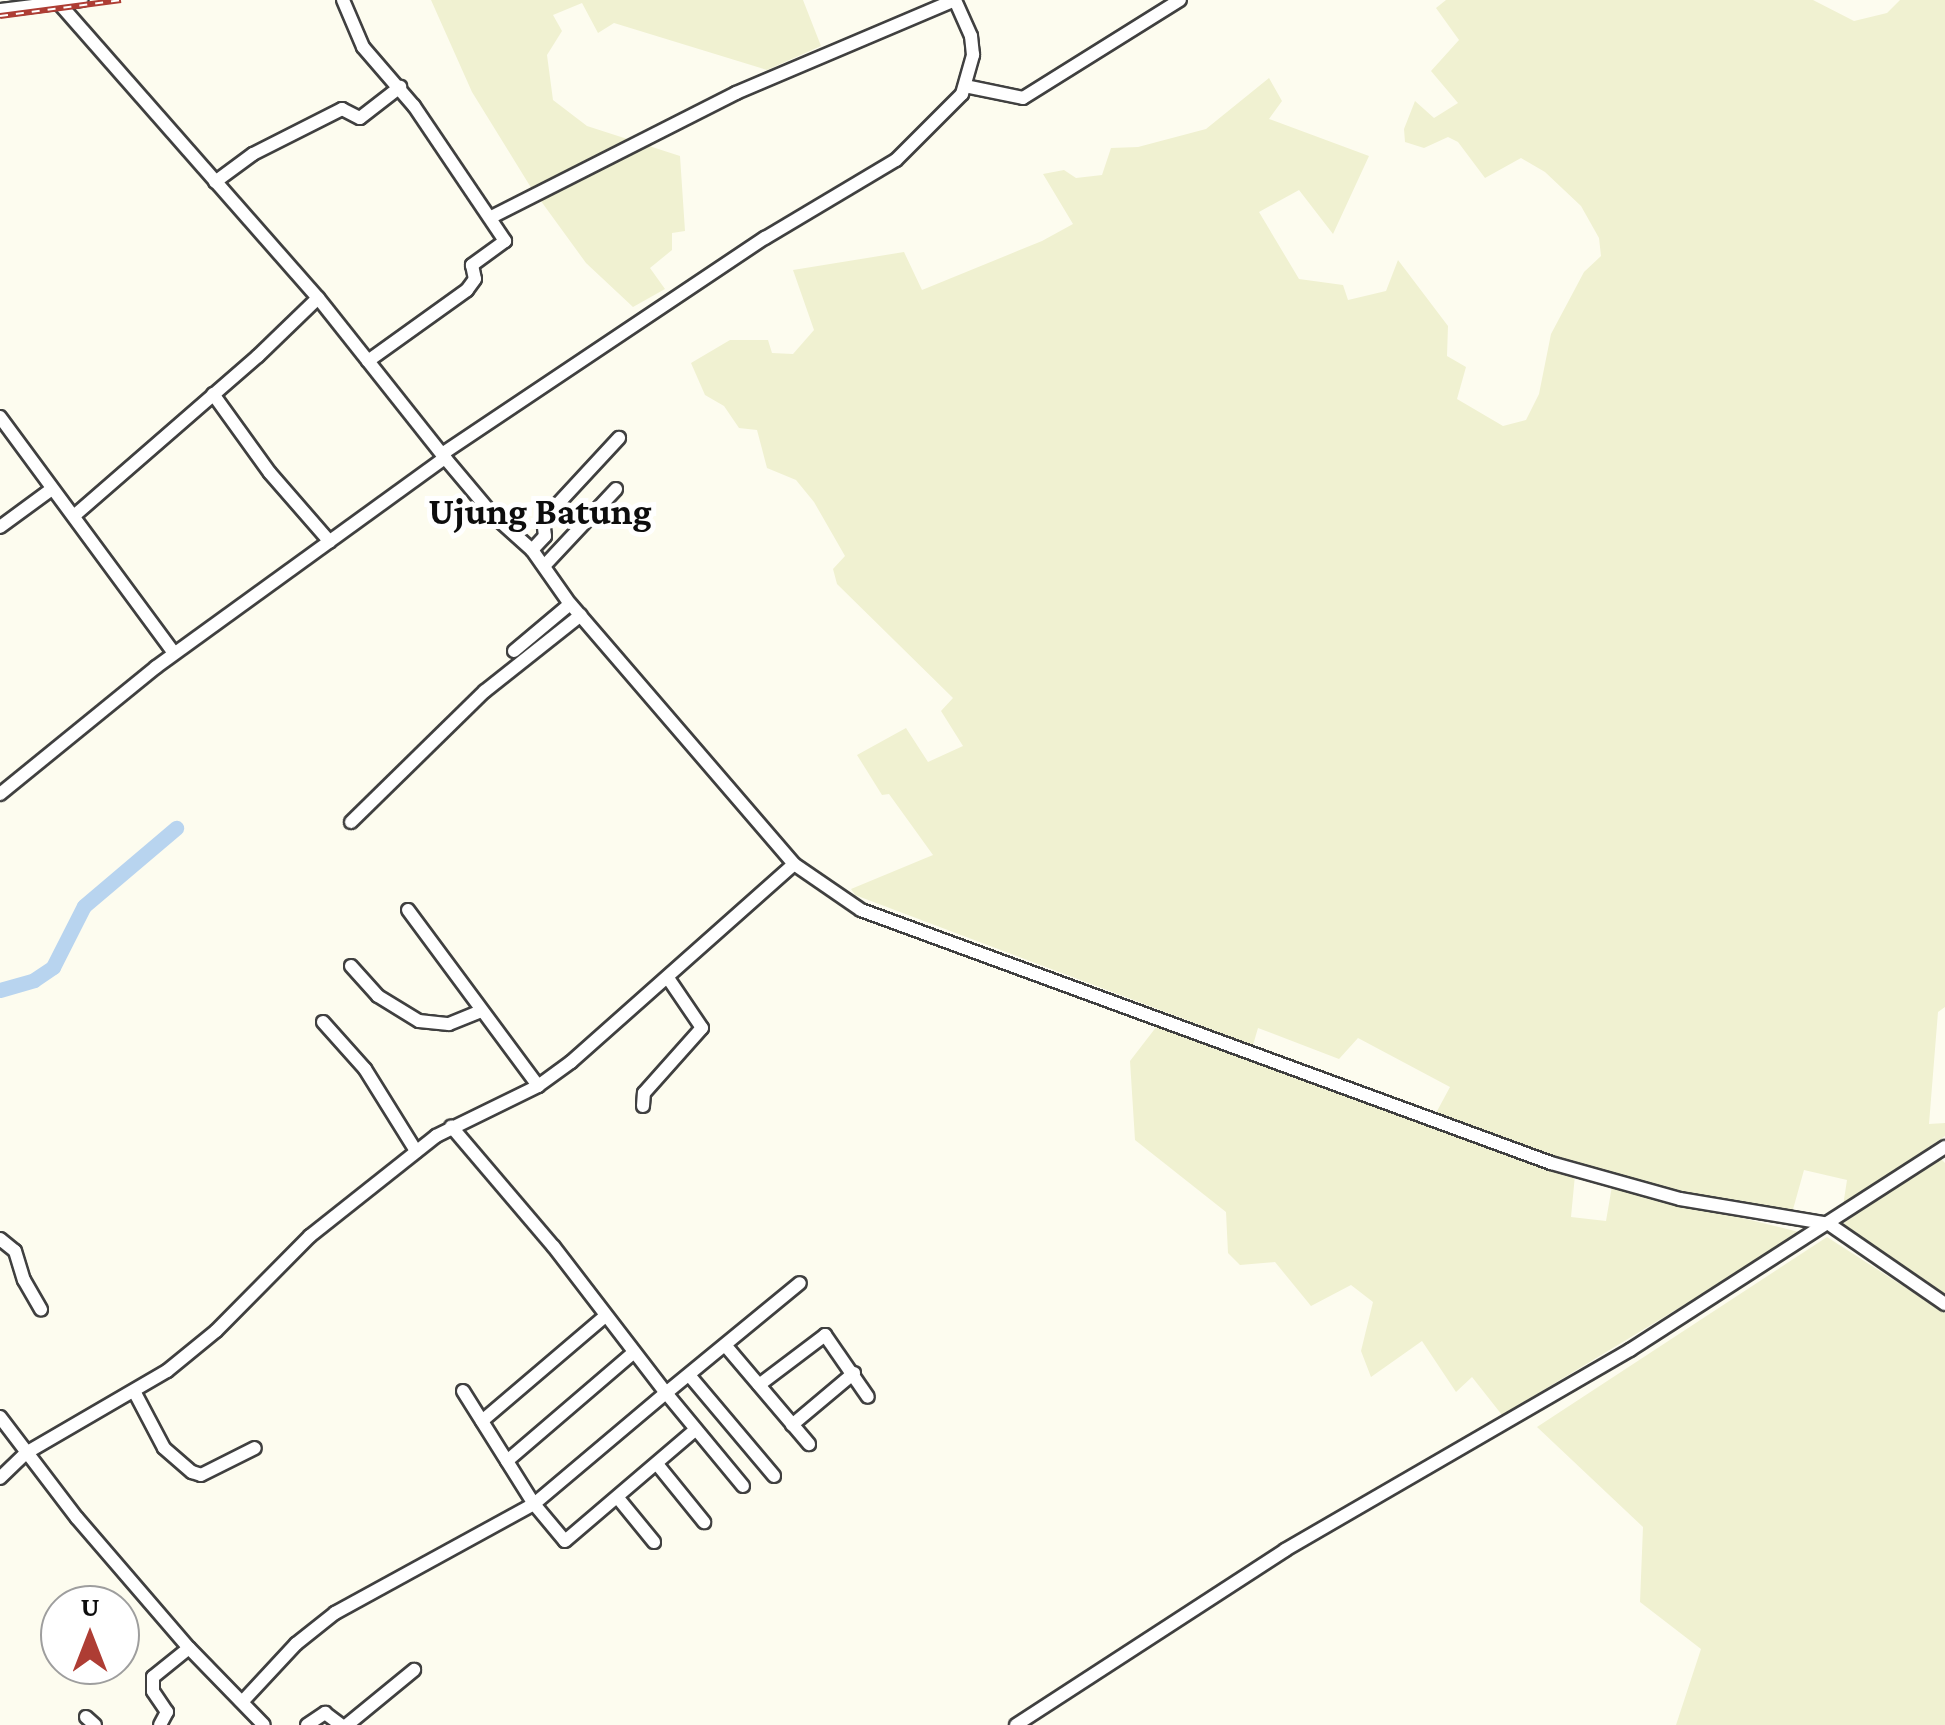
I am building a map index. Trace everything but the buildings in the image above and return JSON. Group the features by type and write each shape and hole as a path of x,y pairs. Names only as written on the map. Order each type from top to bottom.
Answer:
{"street":[{"path":"0,10 81,0"},
{"path":"343,0 362,47 400,87 505,241 472,266 473,284 368,361"},
{"path":"0,794 174,653 444,456 765,238 879,172 959,98 974,46 955,0 736,93 492,217"},
{"path":"965,86 1012,100 1034,94 1180,0"},
{"path":"58,2 318,298 444,456 494,515 545,565 570,604 794,864 860,910 1551,1162 1680,1200 1829,1224 1945,1304"},
{"path":"215,182 253,154 342,109 360,118 400,87"},
{"path":"75,515 318,298"},
{"path":"214,394 270,473 330,542"},
{"path":"0,418 174,653"},
{"path":"532,550 546,534 542,520 618,438"},
{"path":"0,527 52,489"},
{"path":"545,565 616,489"},
{"path":"514,651 570,604"},
{"path":"351,822 485,691 581,615"},
{"path":"0,1478 26,1453 134,1391 204,1340 310,1236 416,1150 451,1126 538,1086 668,978 794,864"},
{"path":"408,910 538,1086"},
{"path":"351,966 378,996 419,1021 448,1024 482,1011"},
{"path":"643,1106 644,1093 702,1028 668,978"},
{"path":"323,1022 365,1069 416,1150"},
{"path":"451,1126 553,1246 633,1354 743,1486"},
{"path":"1016,1725 1285,1550 1630,1350 1945,1147"},
{"path":"0,1239 15,1251 24,1280 41,1310"},
{"path":"243,1701 296,1644 335,1613 534,1504 800,1283"},
{"path":"482,1421 604,1317"},
{"path":"759,1385 822,1336 831,1338 868,1397"},
{"path":"725,1345 809,1444"},
{"path":"507,1461 633,1354"},
{"path":"792,1425 854,1373"},
{"path":"689,1375 774,1476"},
{"path":"134,1391 164,1448 192,1472 201,1474 255,1448"},
{"path":"463,1391 534,1504 565,1542 695,1430"},
{"path":"0,1418 189,1648 264,1725"},
{"path":"657,1464 704,1522"},
{"path":"618,1498 654,1542"},
{"path":"160,1725 167,1712 151,1687 153,1677 189,1648"},
{"path":"307,1725 325,1713 344,1725 414,1670"}],"green space":[{"path":"431,0 803,0 821,46 767,70 614,23 598,33 582,3 553,15 562,31 547,55 553,100 587,126 680,156 685,231 672,233 672,250 650,268 665,289 633,307 586,263 530,186 472,92"},
{"path":"1446,0 1813,0 1854,21 1887,13 1900,0 1945,0 1945,1007 1938,1012 1929,1124 1945,1123 1945,1136 1843,1206 1847,1180 1804,1170 1792,1213 1678,1193 1586,1168 1436,1113 1450,1087 1358,1038 1339,1059 1258,1028 1253,1045 855,895 851,889 933,855 889,794 882,795 857,755 906,728 928,762 963,746 941,711 953,698 837,584 833,569 845,556 814,502 796,480 767,468 757,430 739,428 724,406 705,395 691,363 730,340 768,340 772,353 793,354 814,330 793,270 904,252 922,290 1042,241 1073,224 1043,174 1064,170 1076,178 1102,175 1111,148 1138,147 1206,129 1269,78 1282,101 1269,119 1369,156 1333,234 1299,190 1259,212 1299,279 1343,285 1348,300 1386,291 1398,260 1448,326 1447,356 1466,367 1457,399 1503,426 1526,420 1539,394 1551,334 1584,272 1601,256 1599,238 1581,206 1545,172 1521,158 1485,178 1458,142 1448,137 1424,148 1405,142 1404,129 1415,101 1434,118 1458,103 1431,71 1459,40 1436,8"},
{"path":"1157,1026 1575,1175 1571,1217 1606,1221 1612,1186 1803,1233 1502,1415 1472,1377 1456,1392 1422,1341 1371,1377 1361,1351 1373,1302 1351,1285 1311,1306 1275,1262 1240,1265 1228,1253 1226,1212 1135,1140 1130,1061"},
{"path":"1940,1158 1945,1163 1945,1298 1839,1226"},
{"path":"1827,1237 1945,1313 1945,1725 1676,1725 1701,1649 1640,1602 1643,1527 1537,1427"}],"waterway":[{"path":"0,990 34,980 53,967 84,906 176,828"}],"railway":[{"path":"0,16 121,0"}],"district":[{"name":"Ujung Batung","path":"540,512"}]}
